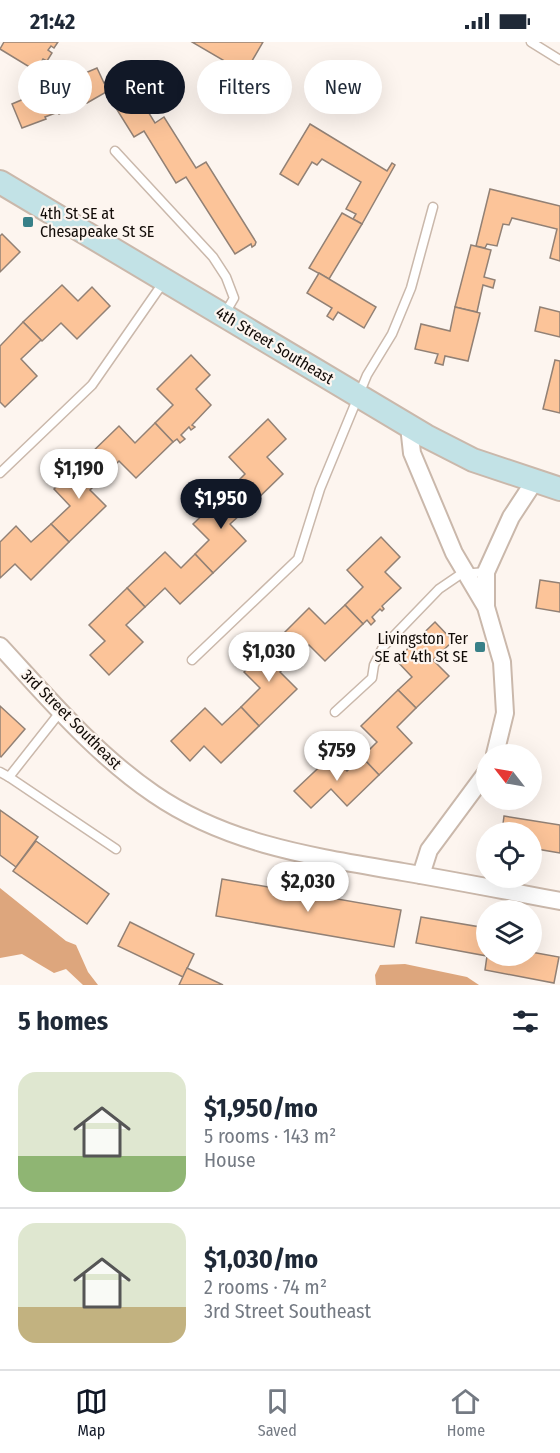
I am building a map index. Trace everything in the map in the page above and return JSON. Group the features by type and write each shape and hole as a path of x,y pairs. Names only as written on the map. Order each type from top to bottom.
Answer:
{"street":[{"name":"4th Street Southeast","path":"0,182 409,426 472,460 560,489"},
{"path":"409,426 412,453 465,573 486,607"},
{"path":"497,744 505,713 505,683 486,607 486,572 512,517 534,482"},
{"name":"3rd Street Southeast","path":"0,646 95,747 132,778 166,802 208,824 281,850 560,900"},
{"path":"421,875 429,850 476,787"}],"lane":[{"path":"531,42 560,60"},
{"path":"115,151 213,257 226,277 234,298 224,315"},
{"path":"192,660 298,559 320,489 367,375 392,334 411,288 433,207"},
{"path":"0,473 92,385 165,280"},
{"path":"336,712 372,678 374,664 383,647 439,589 465,573 486,572"},
{"path":"9,777 61,711"},
{"path":"0,772 116,849"}],"shaded area":[{"path":"0,888 66,941 76,945 88,972 98,985 83,985 66,969 54,973 22,954 0,958"},
{"path":"405,964 467,977 479,985 376,985 375,975 380,965"}],"building":[{"path":"4,42 58,42 54,48 51,46 48,50 52,53 48,60 18,60 0,49"},
{"path":"192,42 263,42 253,60 223,60"},
{"path":"97,68 104,83 104,93 92,100 92,70"},
{"path":"18,101 18,114 53,114 22,128 12,104"},
{"path":"120,114 149,114 155,123 164,117 196,168 206,162 256,242 255,245 252,247 251,244 235,254 186,177 176,183 144,131 134,137"},
{"path":"310,124 387,171 392,163 395,165 362,224 353,219 356,214 346,209 361,182 322,159 317,165 312,162 298,185 280,174"},
{"path":"490,189 560,206 560,261 550,258 557,229 512,218 509,225 503,224 497,246 487,244 485,248 476,246"},
{"path":"342,213 362,224 329,279 309,268"},
{"path":"2,234 20,252 0,272 0,236"},
{"path":"471,245 491,250 484,277 495,280 493,288 483,285 477,312 455,307"},
{"path":"319,273 376,307 364,328 338,312 333,320 327,316 332,308 307,293"},
{"path":"62,285 78,301 92,287 110,306 77,339 61,323 42,341 23,322"},
{"path":"455,307 480,313 468,361 445,356 443,365 435,363 438,354 415,349 421,324 450,331"},
{"path":"540,307 560,312 560,337 535,331"},
{"path":"23,322 41,340 21,359 37,376 5,407 0,402 0,346"},
{"path":"191,355 210,375 196,389 211,405 192,425 195,427 191,430 189,427 181,435 185,439 180,443 177,439 173,442 155,423 173,405 157,389"},
{"path":"555,360 560,361 560,413 543,409"},
{"path":"268,419 286,439 267,457 283,474 250,506 232,487 245,474 229,457"},
{"path":"155,423 173,442 136,478 119,461 104,476 86,458 119,426 135,443"},
{"path":"86,458 104,476 90,490 106,506 69,542 51,524 70,506 54,489"},
{"path":"232,487 250,506 230,524 246,541 213,573 195,554 209,540 193,524"},
{"path":"51,524 69,542 31,580 15,564 0,578 0,542 16,526 31,542"},
{"path":"381,537 400,557 385,572 401,588 382,606 384,609 382,611 380,609 372,617 375,621 371,625 367,620 363,624 345,605 363,587 347,570"},
{"path":"165,552 181,568 195,554 213,573 180,604 165,588 145,607 127,588"},
{"path":"540,580 560,583 560,612 536,608"},
{"path":"127,588 145,607 126,625 143,642 109,675 90,655 105,641 89,625"},
{"path":"345,605 363,624 325,661 309,645 295,658 277,640 309,608 325,624"},
{"path":"435,622 453,641 433,660 449,676 416,708 398,690 412,677 396,660"},
{"path":"277,640 295,658 280,672 297,689 259,726 241,707 260,688 244,672"},
{"path":"398,690 416,708 397,727 412,743 379,775 362,757 377,742 361,726"},
{"path":"0,706 25,729 1,757 0,756"},
{"path":"241,707 259,726 221,763 204,746 190,761 171,741 205,708 222,725"},
{"path":"332,755 347,771 362,757 379,775 347,806 331,789 311,808 294,791"},
{"path":"0,810 38,837 16,867 0,855"},
{"path":"504,816 541,822 503,822"},
{"path":"542,822 560,825 560,853 542,850"},
{"path":"36,841 109,894 87,924 13,871"},
{"path":"222,879 401,910 394,947 216,916"},
{"path":"421,917 476,926 476,954 416,943"},
{"path":"130,922 194,954 183,977 118,946"},
{"path":"542,954 559,957 554,983 485,970 486,966 542,966"},
{"path":"187,968 223,985 179,985"}],"place":[{"name":"4th St SE at Chesapeake St SE","path":"28,222"},
{"name":"Livingston Ter SE at 4th St SE","path":"480,647"}]}
